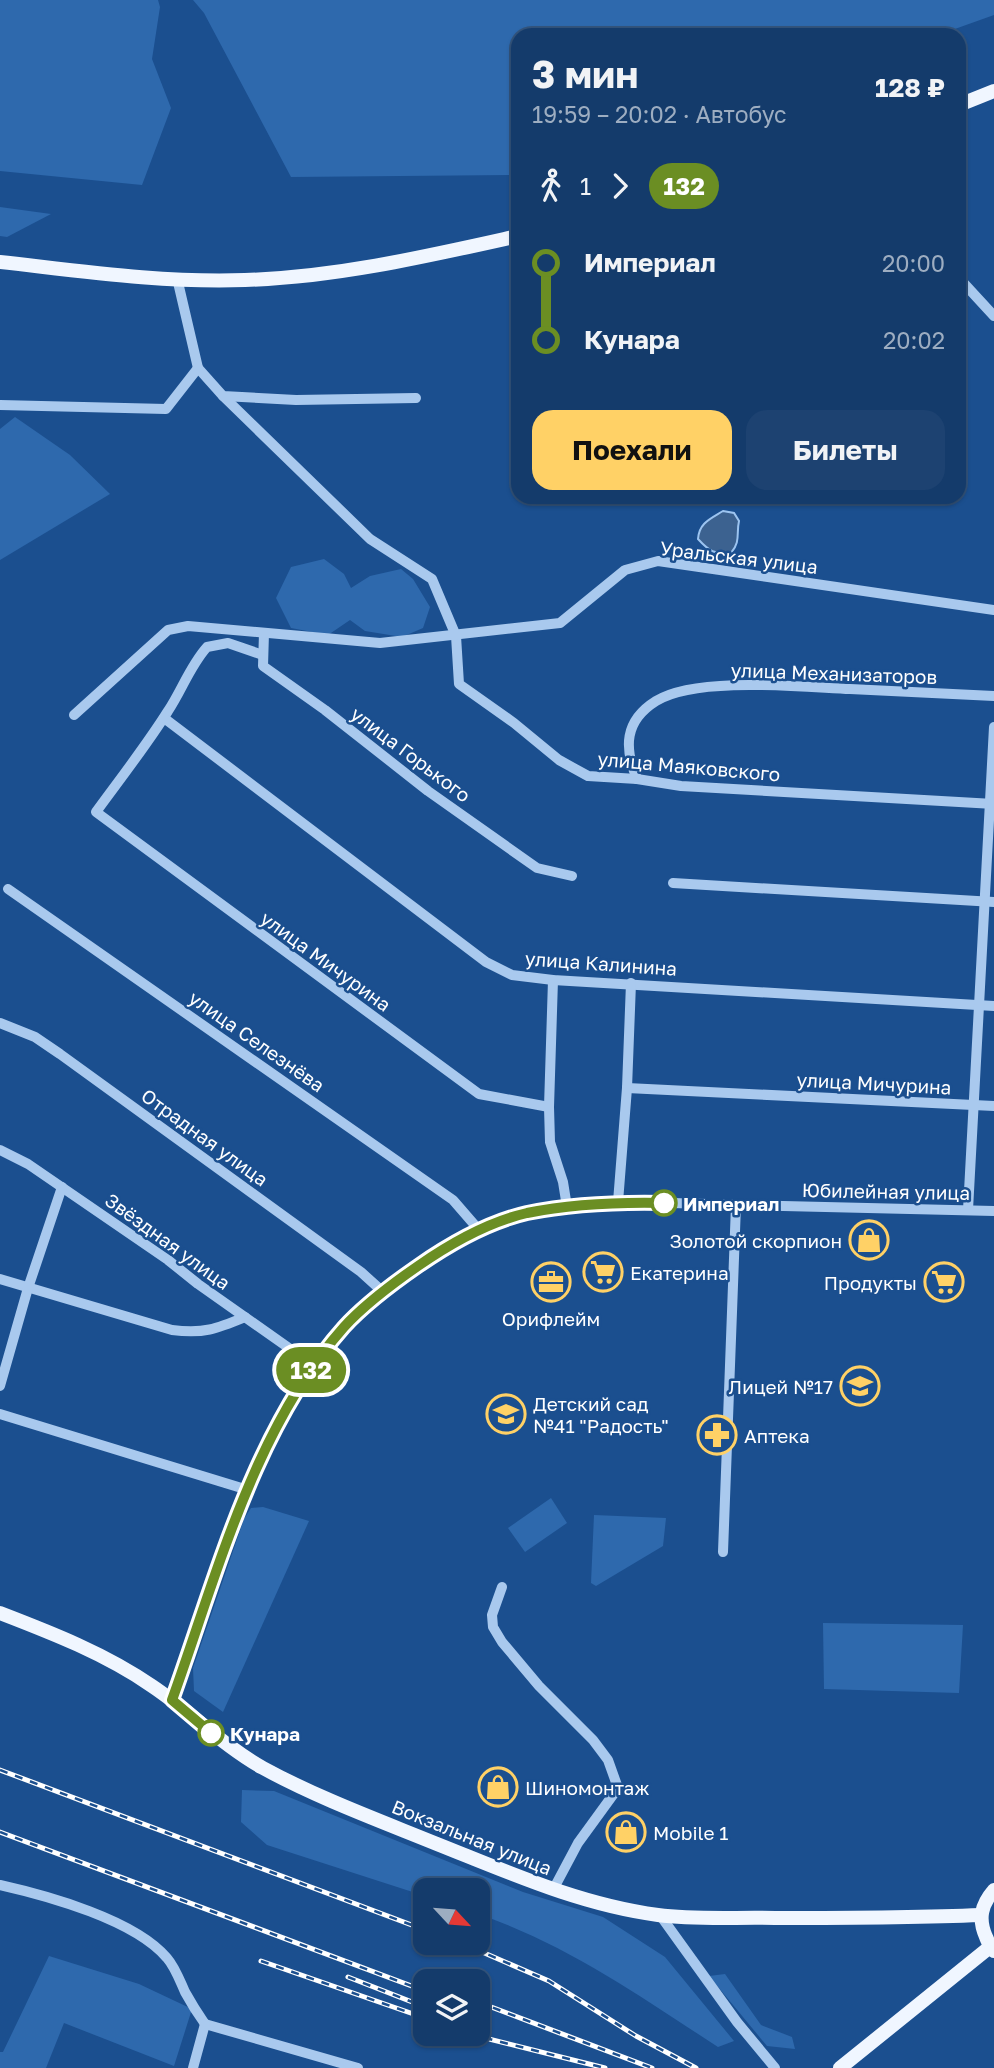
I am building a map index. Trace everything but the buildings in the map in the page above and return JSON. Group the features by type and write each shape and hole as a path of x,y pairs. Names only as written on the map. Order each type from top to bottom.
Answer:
{"main road":[{"path":"966,102 994,91"},
{"path":"0,262 104,274 243,280 350,271 511,238"},
{"name":"Вокзальная улица","path":"0,1613 101,1656 127,1670 172,1700 232,1749 283,1778 345,1807 553,1890 593,1903 660,1915 903,1919 981,1915"},
{"path":"840,2068 992,1950 981,1927 981,1915 994,1890"}],"street":[{"path":"0,405 166,409 198,368 177,278"},
{"path":"966,286 994,316"},
{"name":"улица Маяковского","path":"198,368 223,396 370,539 432,579 456,636 460,684 559,760 578,771 588,776 637,779 681,786 991,804"},
{"path":"223,396 296,400 416,398"},
{"name":"Уральская улица","path":"74,715 168,630 188,626 380,643 560,623 625,570 658,561 994,610"},
{"path":"164,718 183,688 194,662 206,647 228,643 263,655 264,633"},
{"name":"улица Горького","path":"263,655 262,666 495,839 537,868 572,876"},
{"name":"улица Механизаторов","path":"637,779 627,750 628,734 639,716 657,700 690,690 748,684 994,696"},
{"name":"улица Мичурина","path":"164,718 96,812 479,1094 549,1107"},
{"name":"улица Калинина","path":"164,718 486,962 512,975 554,980 994,1006"},
{"path":"968,1210 973,1105 989,902 994,727"},
{"path":"673,883 989,902"},
{"name":"улица Селезнёва","path":"8,888 453,1200 479,1230"},
{"path":"554,980 550,1142 563,1182 567,1207"},
{"path":"618,1202 627,1088 631,983"},
{"name":"Отрадная улица","path":"0,1023 35,1037 60,1054 361,1272 382,1291"},
{"name":"улица Мичурина","path":"627,1088 994,1106"},
{"name":"Звёздная улица","path":"0,1150 28,1164 62,1187 313,1365"},
{"path":"0,1386 28,1288 62,1187"},
{"name":"Юбилейная улица","path":"172,1700 248,1490 289,1403 313,1365 345,1326 382,1291 438,1252 479,1230 525,1214 618,1202 994,1210"},
{"path":"723,1552 736,1205"},
{"path":"0,1279 172,1330 195,1333 245,1317"},
{"path":"0,1413 248,1490"},
{"path":"502,1587 492,1615 493,1627 502,1642 539,1686 593,1740 608,1760 618,1788 578,1843 553,1890"},
{"path":"0,1885 80,1909 125,1927 153,1943 170,1961 205,2024 358,2068"},
{"path":"660,1915 737,2022 775,2068"},
{"path":"192,2068 205,2024"}],"shaded area":[{"path":"0,0 158,0 160,7 152,59 171,108 142,185 0,171"},
{"path":"193,0 994,0 994,15 958,28 511,28 511,175 291,177 204,13"},
{"path":"0,207 51,214 7,237 0,236"},
{"path":"15,417 70,455 110,494 0,560 0,429"},
{"path":"723,511 734,513 739,521 737,541 731,553 713,551 698,539 703,525"},
{"path":"324,559 344,574 351,588 370,576 401,569 413,579 430,607 423,628 402,637 365,631 350,620 328,635 291,628 276,598 291,567"},
{"path":"551,1498 567,1523 525,1552 508,1528"},
{"path":"263,1507 309,1521 223,1712 194,1691 193,1668 244,1519 251,1508"},
{"path":"594,1515 666,1518 663,1546 596,1586 591,1583"},
{"path":"823,1623 963,1625 959,1693 824,1689"},
{"path":"242,1790 274,1791 488,1878 413,1878 413,1892 267,1845 241,1822"},
{"path":"490,1879 603,1917 665,1957 734,2041 718,2047 602,1973 490,1918"},
{"path":"49,1956 139,1984 192,2009 174,2066 64,2023 46,2068 0,2068 0,2052 3,2052"},
{"path":"725,1974 761,2025 792,2037 795,2049 767,2046 709,1976"}],"railway":[{"path":"0,1770 413,1925"},
{"path":"0,1832 413,1987"},
{"path":"489,1955 549,1981 636,2036 696,2068"},
{"path":"261,1961 413,2014"},
{"path":"348,1977 413,2002"},
{"path":"490,2007 652,2068"},
{"path":"490,2039 605,2068"}],"bus line":[{"name":"132","path":"211,1733 172,1700 253,1479 289,1403 313,1365 345,1326 382,1291 438,1252 479,1230 525,1214 567,1207 618,1202 664,1203"}],"place":[{"name":"Империал","path":"664,1203"},
{"name":"Золотой скорпион","path":"869,1240"},
{"name":"Екатерина","path":"603,1272"},
{"name":"Орифлейм","path":"551,1282"},
{"name":"Продукты","path":"944,1282"},
{"name":"Лицей №17","path":"860,1386"},
{"name":"Детский сад №41 \"Радость\"","path":"506,1414"},
{"name":"Аптека","path":"717,1435"},
{"name":"Кунара","path":"211,1733"},
{"name":"Шиномонтаж","path":"498,1787"},
{"name":"Mobile 1","path":"626,1832"}]}
